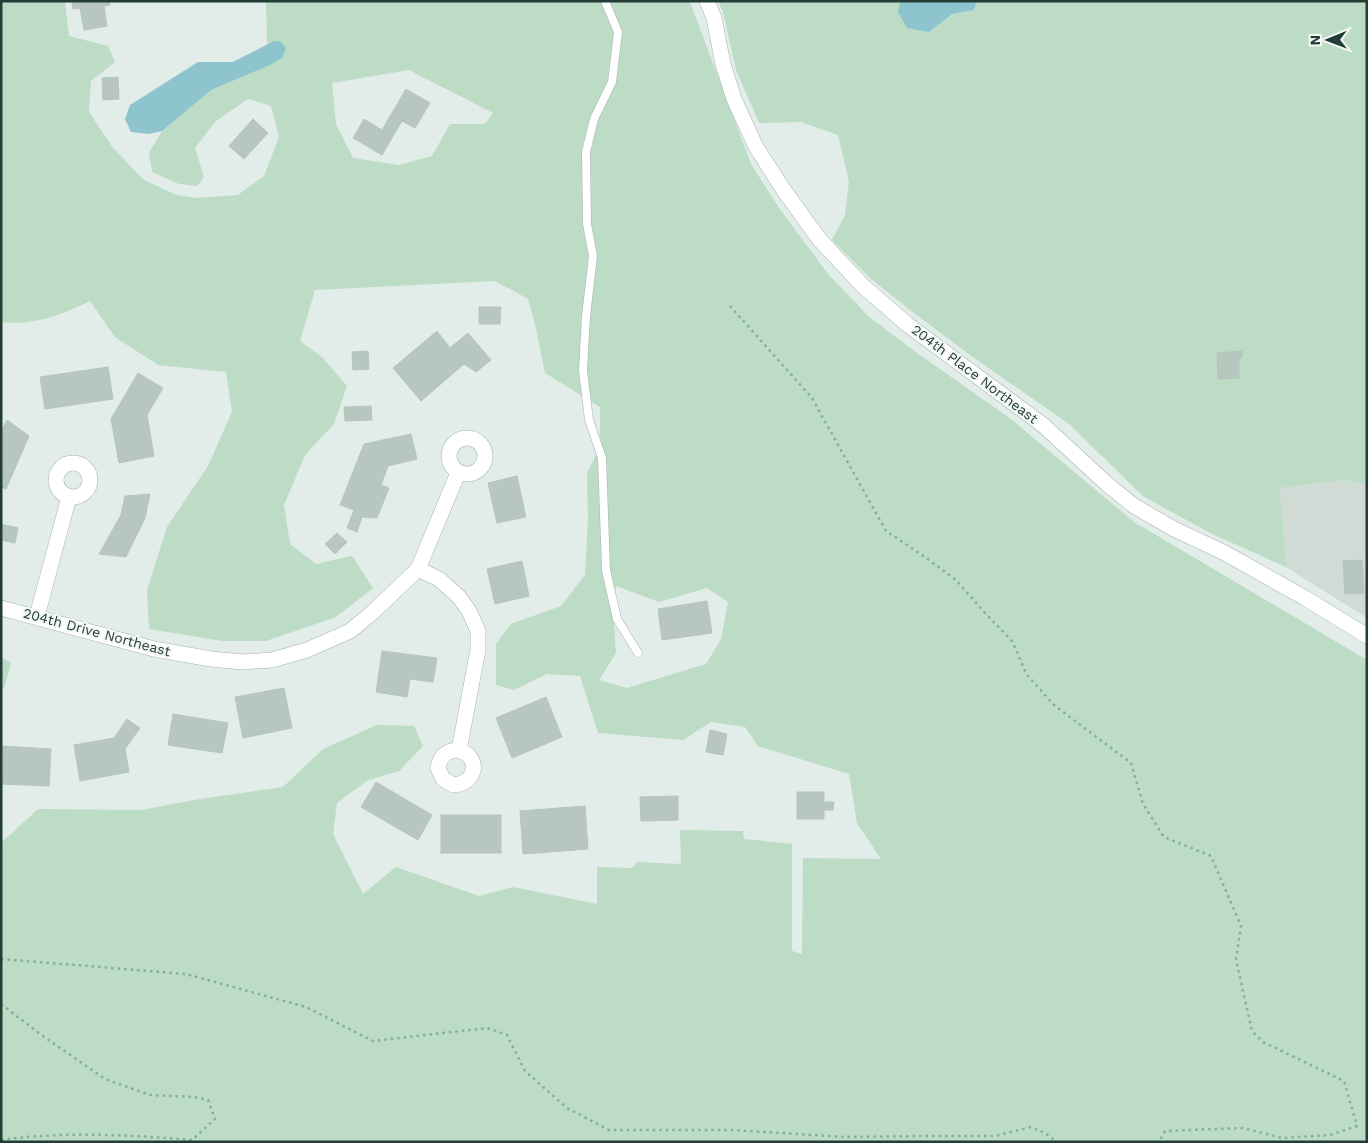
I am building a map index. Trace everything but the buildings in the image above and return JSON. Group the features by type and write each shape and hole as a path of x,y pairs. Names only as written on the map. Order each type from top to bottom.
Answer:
{"street":[{"name":"204th Place Northeast","path":"707,1 714,18 734,99 756,147 819,239 863,286 908,325 1043,425 1107,484 1134,506 1174,529 1225,553 1305,598 1367,636"},
{"name":"204th Drive Northeast","path":"1,608 37,616 154,649 242,662 272,660 307,650 350,630 373,612 418,569 458,472"},
{"path":"37,616 69,497"},
{"path":"418,569 439,579 458,597 469,612 478,631 478,650 459,750"}],"lane":[{"path":"605,1 618,32 612,82 594,118 586,152 587,224 593,256 586,316 584,371 589,420 602,458 606,570 617,619 638,653"}],"path":[{"path":"730,306 812,398 886,531 926,557 956,580 1012,640 1027,675 1054,705 1131,763 1143,804 1164,837 1211,856 1241,926 1236,960 1252,1031 1263,1042 1344,1080 1357,1126 1330,1135 1282,1138 1243,1128 1165,1132 1159,1142"},
{"path":"1,959 186,974 306,1008 373,1041 487,1028 507,1035 525,1071 567,1108 609,1130 733,1130 845,1137 995,1136 1031,1127 1046,1133 1057,1142"},
{"path":"1,1004 40,1034 105,1079 150,1095 194,1097 208,1100 215,1119 192,1140 130,1135 33,1136 1,1140"}],"shaded area":[{"path":"1343,480 1367,484 1367,618 1286,567 1280,488"}],"green space":[{"path":"1,1 65,1 69,36 108,46 115,62 91,81 89,112 113,148 144,180 176,195 196,198 238,195 264,176 279,137 271,106 248,99 215,122 195,148 204,177 197,186 179,184 152,172 149,153 162,131 211,90 268,66 282,57 274,41 267,45 266,1 689,1 751,164 779,208 828,274 868,316 1011,419 1134,522 1367,660 1367,1142 1,1142 1,843 38,809 141,810 283,787 323,749 377,725 414,726 423,746 399,771 368,780 337,803 333,834 363,894 396,867 479,896 513,887 597,904 597,867 632,868 637,862 681,864 680,830 743,831 744,839 792,844 792,951 802,954 803,858 881,859 857,823 849,774 758,746 745,727 711,722 683,740 598,733 580,676 547,674 514,690 496,685 496,644 511,624 561,606 585,575 588,519 587,473 600,446 600,407 545,373 528,299 495,281 315,290 300,341 323,358 347,386 334,424 305,455 284,505 290,544 316,564 352,556 373,588 336,617 266,641 222,641 149,629 147,590 167,527 208,466 232,412 226,372 158,365 115,337 90,301 68,311 36,321 1,322","holes":["409,70 493,113 485,124 450,124 432,156 399,165 353,158 336,124 332,83","616,586 659,602 707,588 728,602 721,639 706,664 627,688 599,680 616,653 613,608"]},
{"path":"718,1 900,1 898,12 929,32 952,14 974,10 977,1 1367,1 1367,484 1343,480 1280,488 1286,567 1210,533 1143,496 1069,424 970,355 914,313 871,279 832,240 845,215 849,181 838,135 801,122 759,123 736,70 723,12"},
{"path":"1,657 11,663 5,686 1,692"}],"water":[{"path":"900,1 977,1 974,10 952,14 929,32 907,28 898,12"},
{"path":"274,41 281,42 286,48 282,58 268,66 211,90 162,131 149,134 131,132 125,119 130,105 198,62 233,62"}]}
